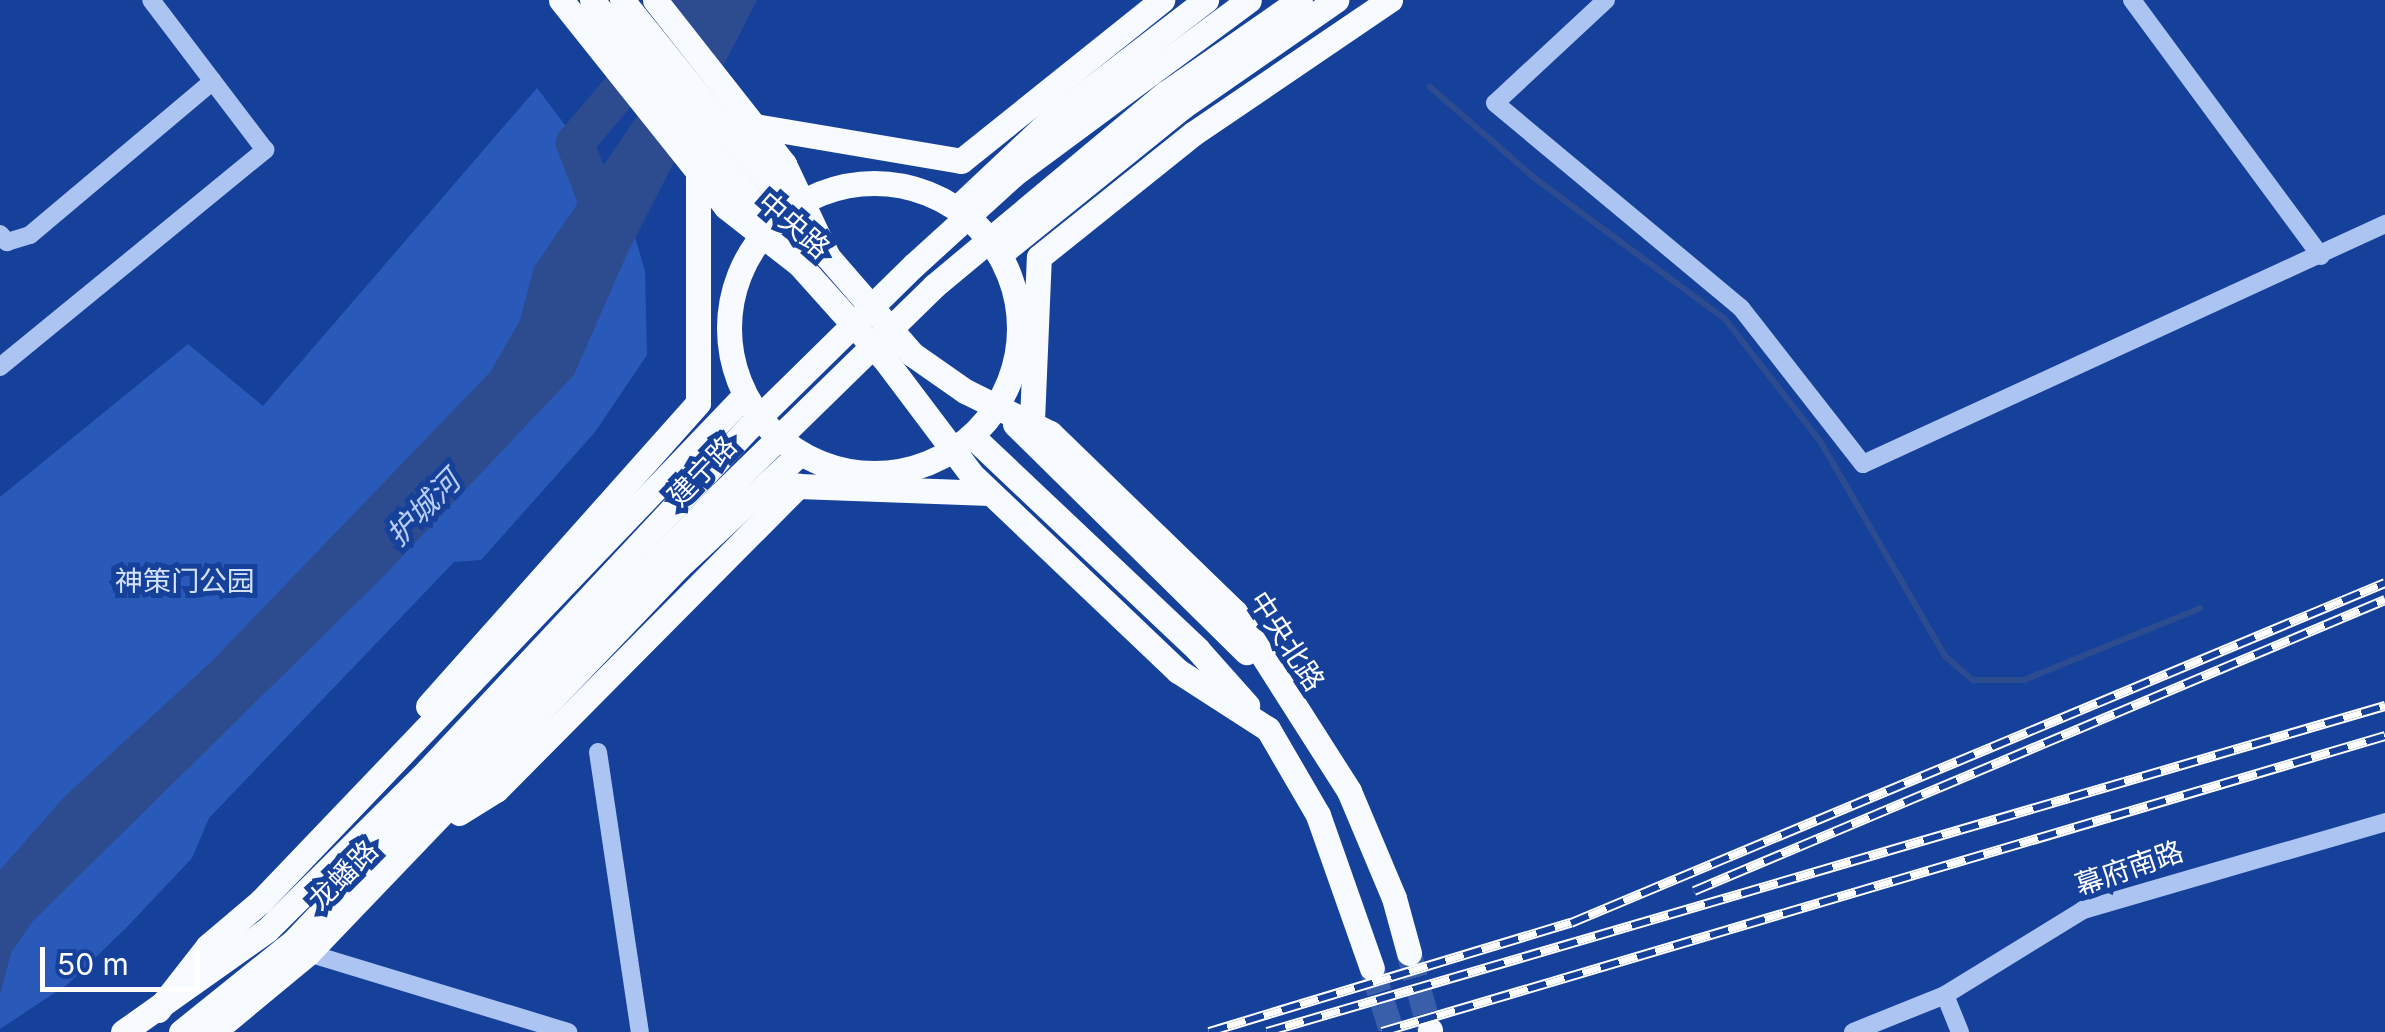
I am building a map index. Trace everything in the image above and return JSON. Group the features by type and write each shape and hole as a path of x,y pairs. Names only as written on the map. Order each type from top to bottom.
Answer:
{"main road":[{"name":"中央路","path":"561,0 612,17 663,128 698,174 726,207 798,264 990,493"},
{"path":"592,0 612,17 780,217"},
{"name":"中央路","path":"654,0 784,164 828,257 912,354 965,391 1032,420"},
{"path":"755,126 961,161 1162,0"},
{"path":"957,208 1054,118 1206,0"},
{"name":"建宁路","path":"158,1010 267,930 427,771 750,427 914,265 1014,174 1249,0"},
{"name":"建宁路","path":"184,1030 276,955 721,494 934,286 1166,92 1300,0"},
{"path":"1000,254 1182,107 1336,0"},
{"path":"1032,420 1039,256 1194,133 1390,0"},
{"path":"361,792 464,660 698,403 698,174"},
{"path":"874,182 918,189 957,208 1000,254 1015,292 1020,331 1013,370 997,406 972,436 933,461 888,473 842,471 799,454 768,429 744,396 730,352 729,306 743,262 780,217 830,189 874,182"},
{"path":"123,1032 158,1010 208,946 261,901 361,792 744,396"},
{"path":"997,406 1157,562 1292,705"},
{"name":"中央北路","path":"1032,420 1100,477 1235,612 1349,792 1394,898 1409,952"},
{"path":"972,436 1134,588 1268,729 1318,815 1372,968"},
{"path":"423,836 679,566 799,454"},
{"path":"423,836 496,790 798,486 990,493 1178,671 1268,729"},
{"name":"龙蟠路","path":"213,1032 308,953 423,836"}],"street":[{"path":"0,367 265,150 151,0"},
{"path":"1606,0 1495,102 1741,308 1863,464 2385,224"},
{"path":"2132,0 2322,256"},
{"path":"0,234 7,242 30,235 213,82"},
{"path":"598,752 640,1032"},
{"name":"幕府南路","path":"1854,1032 1945,995 2083,910 2385,822"},
{"path":"308,953 568,1032"},
{"path":"1945,995 1960,1032"}],"green space":[{"name":"神策门公园","path":"537,88 574,137 588,140 589,156 632,227 645,271 647,355 595,432 481,560 454,562 209,818 192,858 127,927 68,984 0,1029 0,497 188,344 263,406"}],"water":[{"path":"695,0 757,0 628,252 574,375 383,577 33,921 11,953 0,995 0,870 64,797 212,661 491,371 520,320 534,267 638,115"}],"waterway":[{"name":"护城河","path":"607,227 575,143 697,0"},
{"path":"1430,87 1537,180 1725,319 1820,441 1945,656 1973,680 2024,680 2200,608"}],"tunnel":[{"path":"1409,953 1430,1030"},
{"path":"1372,968 1392,1032"}],"railway":[{"path":"1209,1032 1571,923 2385,583"},
{"path":"1694,891 2385,600"},
{"path":"1267,1032 2385,706"},
{"path":"1382,1032 2385,736"}]}
